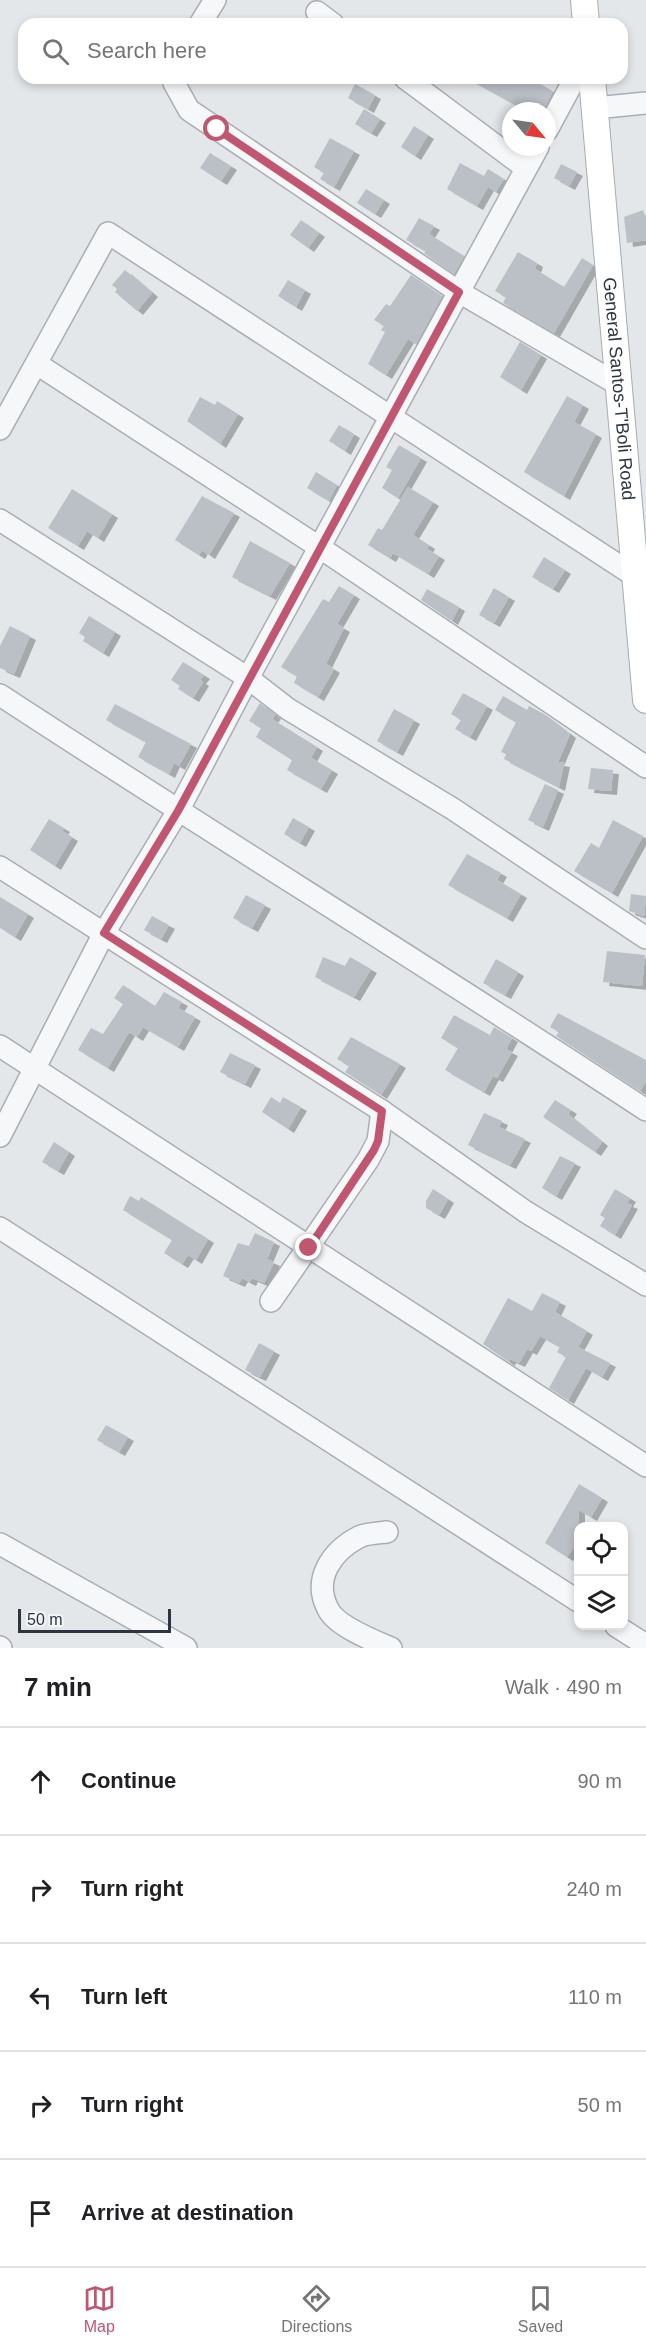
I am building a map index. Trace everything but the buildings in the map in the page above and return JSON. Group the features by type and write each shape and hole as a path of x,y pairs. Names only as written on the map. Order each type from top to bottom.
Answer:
{"main road":[{"path":"584,0 586,18"},
{"name":"General Santos-T'Boli Road","path":"593,84 619,385 638,515 635,576 646,700"}],"street":[{"path":"204,18 215,0"},
{"path":"175,84 189,110 459,292 619,385"},
{"path":"413,84 526,168"},
{"path":"556,113 572,84"},
{"path":"595,108 646,103"},
{"path":"0,1136 104,933 178,811 248,678 533,156"},
{"path":"0,429 108,233 390,419 635,576"},
{"path":"37,364 319,547 646,767"},
{"path":"0,520 248,678 288,709 453,809 646,938"},
{"path":"0,695 178,811 423,964 646,1110"},
{"path":"0,867 382,1111 526,1212 646,1285"},
{"path":"0,1046 646,1466"},
{"path":"271,1301 374,1150 378,1141 382,1111"},
{"path":"0,1228 574,1598"},
{"path":"387,1532 361,1535 339,1551 324,1570 322,1590 328,1611 346,1626 391,1648"},
{"path":"0,1544 186,1648"},
{"path":"622,1630 646,1645"}],"route":[{"path":"217,129 459,292 178,811 104,933 382,1111 378,1141 374,1150 309,1248"}]}
